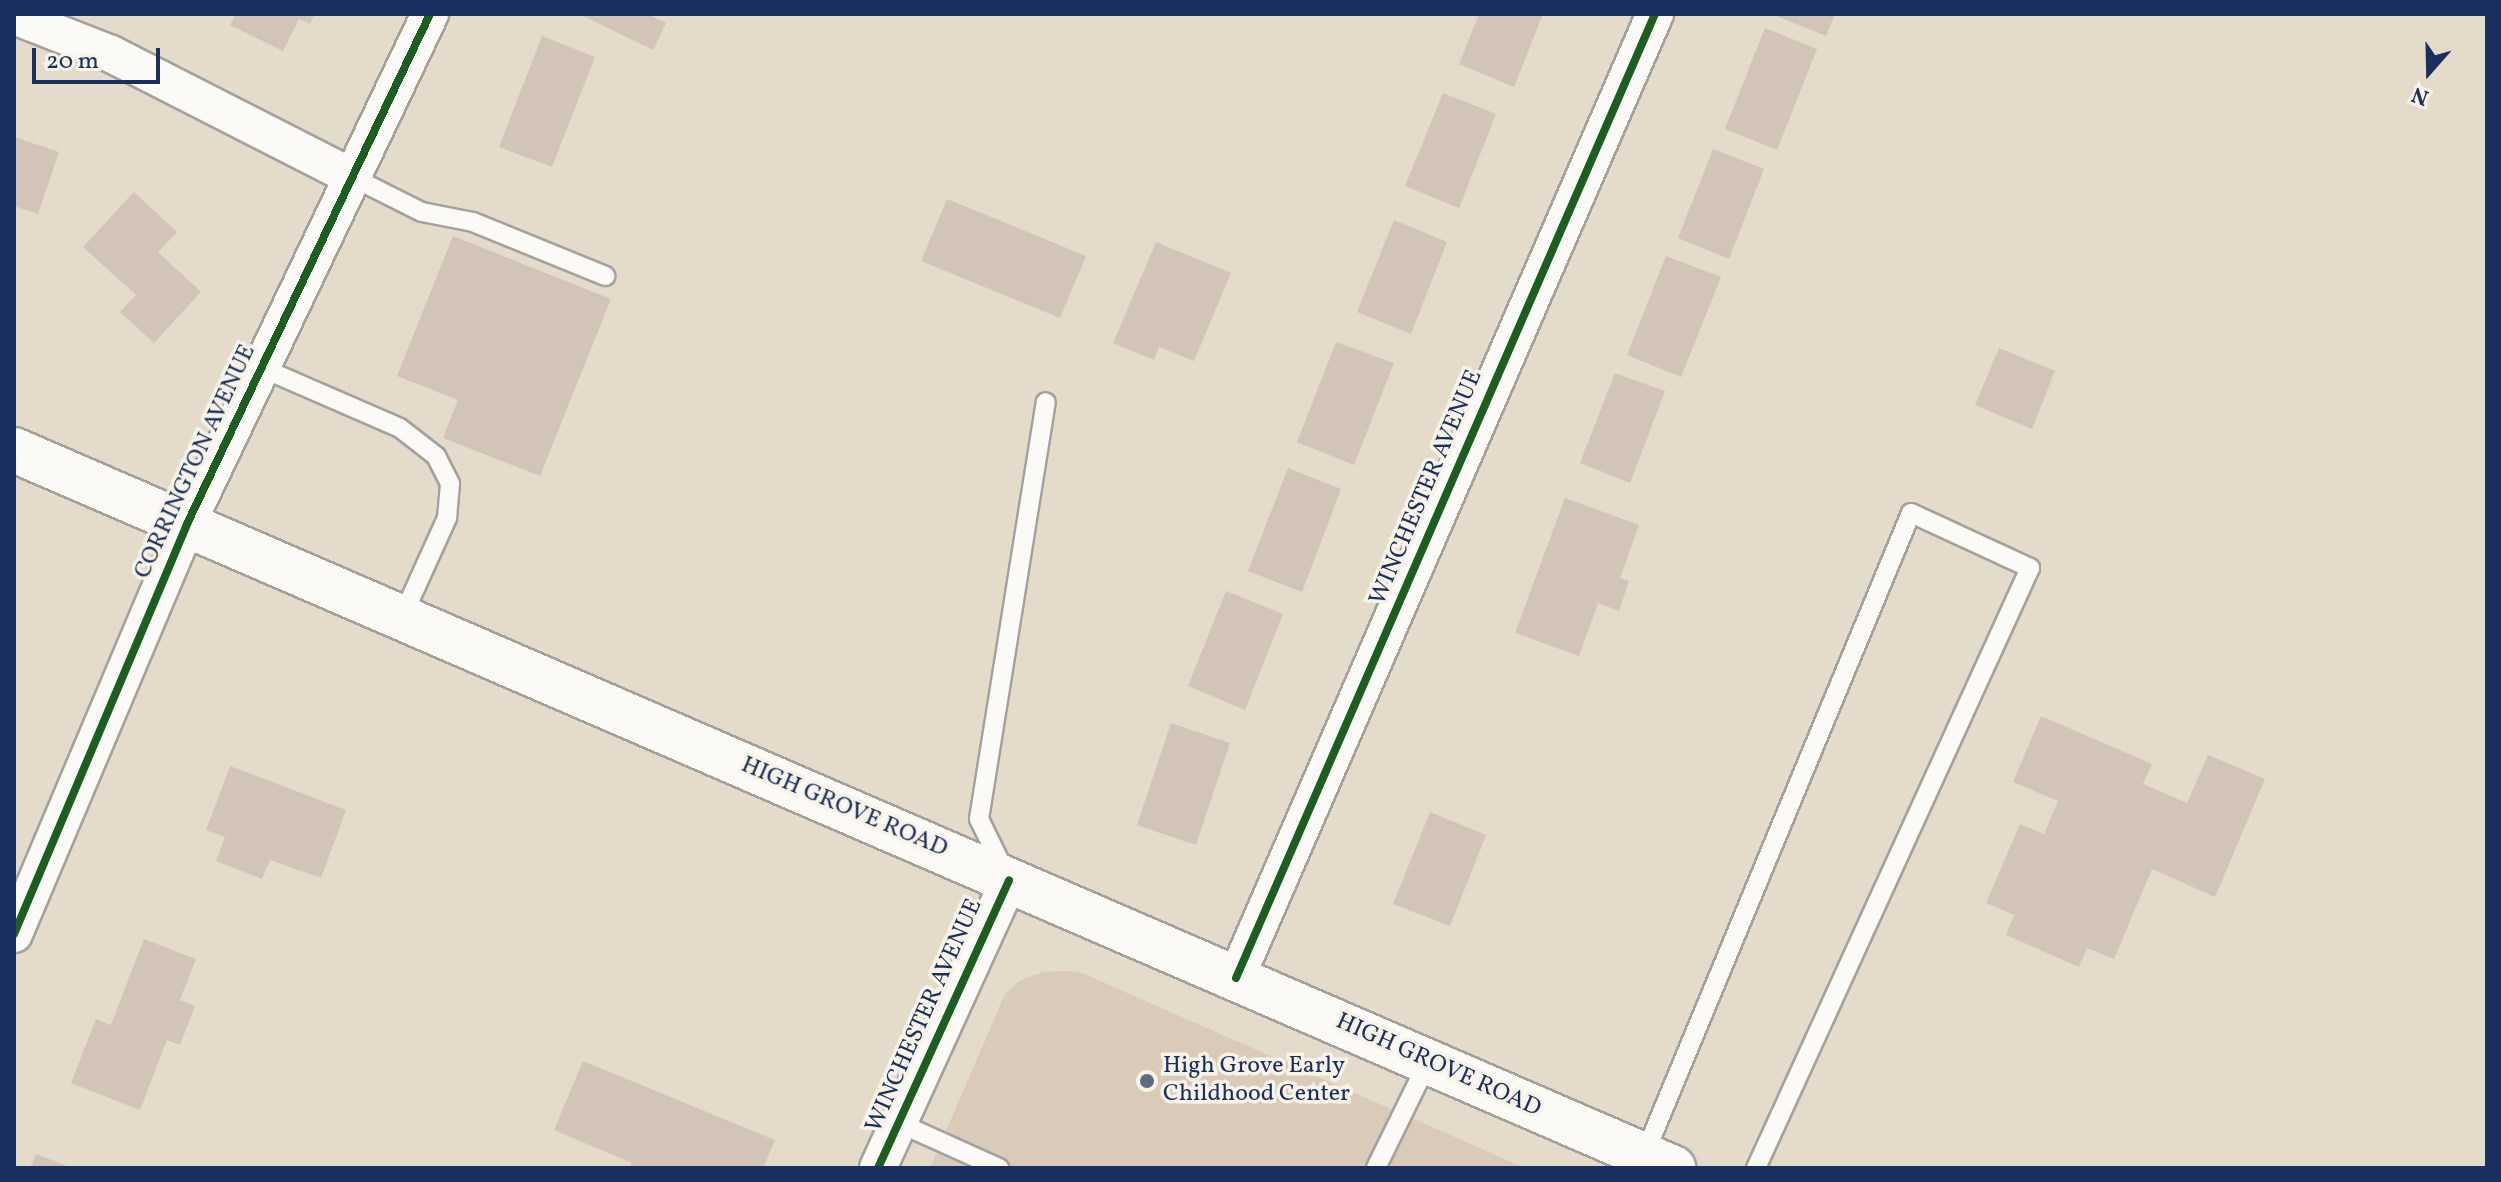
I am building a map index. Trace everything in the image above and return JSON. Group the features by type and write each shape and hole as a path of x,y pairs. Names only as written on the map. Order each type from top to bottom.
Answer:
{"main road":[{"name":"HIGH GROVE ROAD","path":"14,450 1236,978 1652,1164"}],"street":[{"name":"CORRINGTON AVENUE","path":"14,934 187,524 430,14"},
{"name":"WINCHESTER AVENUE","path":"1236,978 1655,14"},
{"path":"14,16 111,54 352,177"},
{"name":"WINCHESTER AVENUE","path":"878,1168 1009,880"}],"lane":[{"path":"352,177 422,212 473,222 605,276"},
{"path":"262,368 400,428 436,456 450,484 447,518 402,617"},
{"path":"1009,880 979,819 1046,402"},
{"path":"1652,1164 1911,513 2030,568 1756,1168"},
{"path":"1376,1168 1428,1062"},
{"path":"899,1123 999,1168"}],"shaded area":[{"name":"High Grove Early Childhood Center","path":"1042,972 1082,973 1525,1168 930,1168 1005,994 1019,981"}],"building":[{"path":"236,14 315,14 310,24 299,19 283,51 230,25"},
{"path":"579,14 647,14 666,23 653,50"},
{"path":"1479,14 1543,14 1514,87 1459,64"},
{"path":"1772,14 1835,14 1826,36"},
{"path":"1765,28 1817,49 1777,150 1725,129"},
{"path":"542,36 595,57 552,167 499,147"},
{"path":"1443,93 1496,114 1459,208 1405,186"},
{"path":"14,137 59,152 38,214 14,206"},
{"path":"1713,149 1764,169 1729,259 1678,238"},
{"path":"134,192 177,232 158,252 201,292 154,343 120,312 136,295 83,247"},
{"path":"947,199 1086,256 1060,318 921,261"},
{"path":"1394,220 1447,242 1411,334 1357,312"},
{"path":"453,236 611,299 540,476 443,438 458,400 397,376"},
{"path":"1156,242 1231,273 1194,361 1159,347 1154,360 1113,343"},
{"path":"1666,256 1721,277 1681,377 1627,355"},
{"path":"1336,342 1394,363 1354,465 1297,442"},
{"path":"1999,348 2055,371 2032,429 1975,405"},
{"path":"1615,373 1665,391 1630,483 1580,463"},
{"path":"1288,468 1341,489 1302,592 1248,571"},
{"path":"1565,498 1639,525 1620,578 1629,581 1619,611 1598,603 1579,656 1515,633"},
{"path":"1226,591 1283,614 1245,710 1188,686"},
{"path":"2041,716 2152,764 2143,784 2187,803 2208,755 2265,779 2215,897 2152,869 2114,959 2087,948 2079,967 2006,935 2014,915 1986,903 2020,824 2044,834 2058,801 2013,782"},
{"path":"1171,723 1230,743 1196,845 1137,825"},
{"path":"230,766 346,810 321,878 270,860 262,879 216,861 225,837 206,830"},
{"path":"1430,812 1486,835 1450,926 1393,904"},
{"path":"144,939 196,959 180,1000 195,1006 180,1045 167,1040 140,1110 71,1083 96,1019 111,1025"},
{"path":"583,1061 775,1140 763,1168 630,1168 632,1163 554,1130"},
{"path":"36,1154 72,1168 30,1168"}],"cycle path":[{"path":"14,934 187,524 430,14"},
{"path":"1236,978 1655,14"},
{"path":"878,1168 1009,880"}],"place":[{"name":"High Grove Early Childhood Center","path":"1147,1081"}]}
